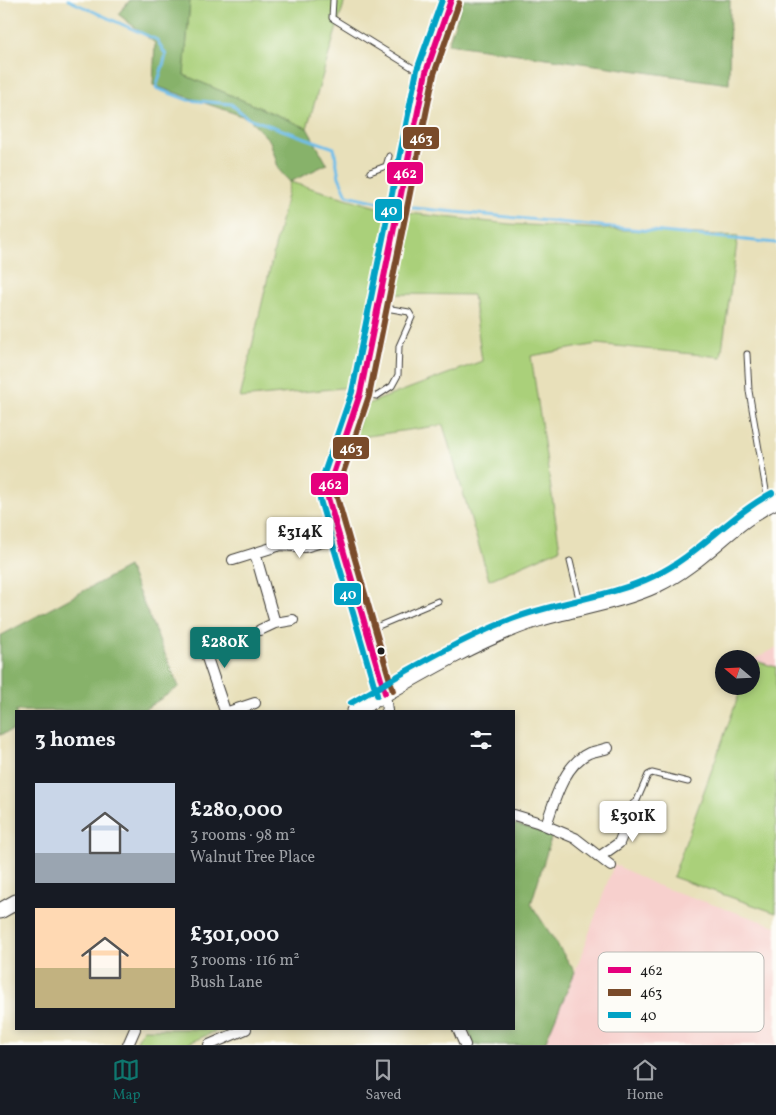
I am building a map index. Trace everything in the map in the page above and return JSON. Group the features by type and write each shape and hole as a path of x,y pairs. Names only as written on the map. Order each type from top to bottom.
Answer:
{"main road":[{"path":"385,694 328,498 329,486 360,394 426,72 451,0"},
{"path":"357,710 501,633 538,619 659,584 692,564 741,521 772,503"},
{"path":"0,911 15,903"}],"street":[{"path":"281,545 283,534"},
{"path":"233,560 281,545 305,547 339,537"},
{"path":"255,553 276,623"},
{"path":"260,630 276,623 293,620"},
{"path":"199,634 226,710"},
{"path":"385,694 388,710"},
{"path":"234,710 255,703"},
{"path":"546,826 558,792 571,768 588,754 608,748"},
{"path":"599,857 619,843 635,805"},
{"path":"515,815 575,838 611,866"},
{"path":"128,1045 135,1030"},
{"path":"209,1045 244,1030"},
{"path":"458,1030 465,1045"}],"lane":[{"path":"333,0 332,18 413,68 426,72"},
{"path":"386,166 389,156"},
{"path":"370,172 386,166 406,171"},
{"path":"360,394 377,396 392,386 398,375 400,340 412,317 409,312 378,307"},
{"path":"747,354 749,391 772,503"},
{"path":"570,561 581,608"},
{"path":"367,631 438,601"},
{"path":"635,805 648,775 652,773 688,782"}],"shaded area":[{"path":"776,648 776,667 760,662 760,656"},
{"path":"614,864 656,885 776,926 776,1045 544,1045 575,972"}],"green space":[{"path":"130,0 190,0 184,75 307,128 327,164 290,182 279,170 270,141 248,118 153,85 155,43 118,14"},
{"path":"190,0 345,0 307,128 184,75"},
{"path":"463,0 730,0 729,84 448,44"},
{"path":"290,182 390,211 352,387 240,398"},
{"path":"408,213 509,224 738,236 721,357 597,344 531,356 560,549 489,580 443,425 354,438 365,405 482,361 473,295 393,294"},
{"path":"128,567 179,687 144,710 15,710 15,729 0,735 0,636"},
{"path":"760,662 776,667 776,913 673,877 739,695 760,695"},
{"path":"515,824 552,835 531,904 575,972 544,1045 474,1045 468,1030 515,1030"},
{"path":"142,1030 231,1030 226,1032 216,1031 184,1045 135,1045"}],"waterway":[{"path":"68,0 157,40 166,55 156,88 188,100 231,104 248,118 334,148 339,177 347,195 392,205"},
{"path":"404,207 776,243"}],"transit line":[{"name":"40","path":"377,695 320,500 320,485 352,392 417,70 442,0"},
{"name":"462","path":"385,693 328,498 329,486 360,394 426,72 451,0"},
{"name":"463","path":"393,691 337,497 338,488 369,396 434,74 459,3"},
{"name":"40","path":"351,703 430,658 512,619 547,608 601,595 654,576 685,557 756,502 772,493"}]}
